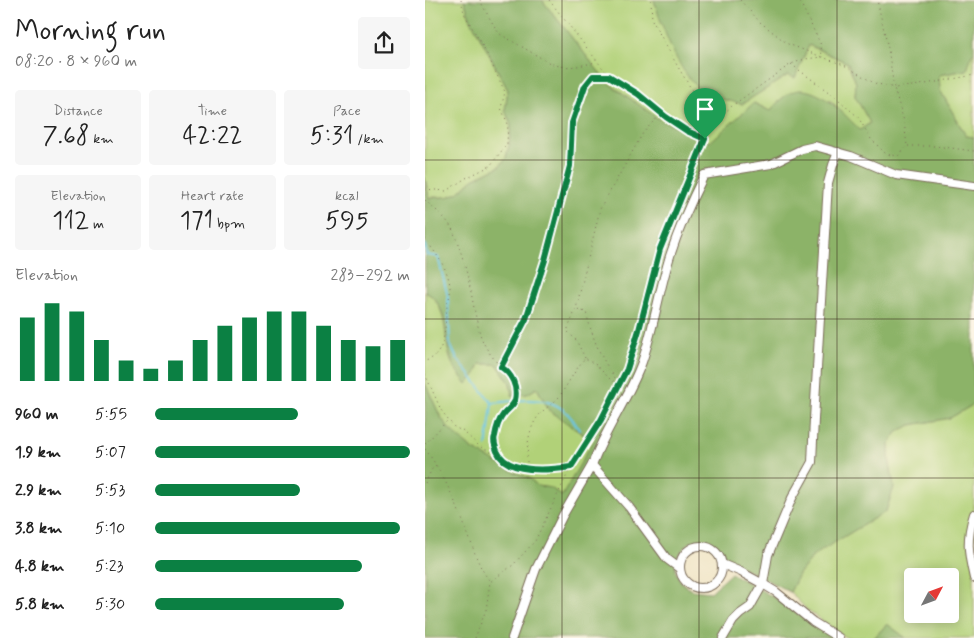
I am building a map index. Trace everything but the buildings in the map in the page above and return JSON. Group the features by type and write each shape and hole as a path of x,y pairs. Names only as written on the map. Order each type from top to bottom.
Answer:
{"lane":[{"path":"512,638 536,569 563,515 593,465 598,450 621,407 641,363 671,255 693,196 704,175 771,164 802,149 815,146 839,152 896,175 974,186"},
{"path":"723,638 733,621 750,607 763,584 769,555 792,498 813,462 828,183 839,152"},
{"path":"593,465 629,506 667,559 679,568"},
{"path":"974,514 968,538 974,578"},
{"path":"703,545 716,551 722,564 722,571 715,583 702,588 689,585 679,568 683,554 689,549 703,545"},
{"path":"722,564 741,572 776,592 813,622 839,638"}],"path":[{"path":"425,189 446,191 490,166 507,144 508,124 501,108 505,92 487,54 464,13 461,0"},
{"path":"480,0 500,34 548,62 556,66 577,67 597,61"},
{"path":"549,0 609,76 638,94 687,131 705,139"},
{"path":"651,0 652,20 698,100 710,107 727,110"},
{"path":"741,0 760,22 788,44 844,65 875,82 894,88 920,85 974,74"},
{"path":"799,0 821,45 821,57"},
{"path":"877,0 907,146"},
{"path":"490,582 513,565 535,541 571,467 601,420 620,384 639,330 660,249 705,139 713,125 727,110 791,64 805,59 821,57"},
{"path":"791,64 838,99 858,117 871,139 886,154 898,156 907,146 935,146 974,151"},
{"path":"501,367 526,319 545,260 570,166 572,123 585,86 593,76 609,76"},
{"path":"620,384 611,380 596,365 585,358 575,340 567,331 577,309 600,209 643,133 661,113"},
{"path":"425,200 451,226 467,271 481,338 489,353 507,371 516,385 513,405 503,415 494,439 499,456"},
{"path":"425,239 446,274 450,288 444,340 432,359 425,361"},
{"path":"577,309 586,312 599,351 608,369 620,384"},
{"path":"527,468 530,431 538,416 559,398 574,371 585,358"},
{"path":"425,374 441,410 448,420 454,427 464,432 479,446 499,456 510,465 555,469 571,467"},
{"path":"425,444 448,420"},
{"path":"425,449 436,465 456,504 482,570 490,582 486,610 475,638"},
{"path":"425,484 436,465"}],"green space":[{"path":"425,0 464,0 471,20 508,90 505,110 511,125 506,158 500,166 473,179 458,193 447,197 429,198 425,178"},
{"path":"464,0 542,0 607,82 660,120 680,128 691,136 710,142 754,103 770,111 786,95 799,90 808,91 824,98 840,110 860,130 870,123 855,96 856,83 848,63 809,45 795,78 788,75 742,104 709,95 699,89 681,67 662,25 654,0 974,0 974,54 972,54 967,70 939,75 940,90 966,136 974,137 974,404 950,418 911,425 898,431 889,444 889,458 894,487 886,511 814,555 799,574 790,592 726,559 708,542 689,543 677,557 675,570 681,582 691,590 711,592 731,573 780,601 833,638 425,638 425,383 440,416 449,429 472,449 529,478 538,486 551,488 562,496 596,436 587,437 549,410 537,388 527,394 512,396 510,383 497,364 480,364 476,374 467,384 452,362 445,323 439,305 433,297 425,292 425,178 429,198 447,197 458,193 473,179 500,166 506,158 509,145 511,125 505,110 508,90 471,20"},
{"path":"542,0 654,0 667,37 742,104 788,75 808,45 848,63 856,83 855,96 870,123 860,130 831,101 781,99 770,111 754,103 710,143 691,136 680,128 660,120 607,82"},
{"path":"972,54 974,54 974,137 966,136 940,90 939,75 967,70"},
{"path":"425,292 433,297 438,304 442,313 451,361 467,384 476,374 480,364 497,364 510,383 512,396 527,394 537,388 549,410 586,437 597,435 562,497 551,488 538,486 529,478 472,449 449,429 440,416 425,383"},
{"path":"974,404 974,638 906,638 887,624 874,638 847,638 808,611 790,592 799,574 814,555 886,511 894,487 889,458 889,444 898,431 911,425 950,418"},
{"path":"887,624 906,638 874,638"}],"waterway":[{"path":"425,245 427,255 438,257 448,297 450,344 456,357 492,403 486,446"},
{"path":"492,403 530,400 552,404 562,409 579,430"}],"route":[{"path":"593,76 609,76 638,94 687,131 705,139 660,249 627,369 601,420 571,467 531,469 510,465 499,456 494,439 503,415 513,405 516,391 516,385 507,371 501,367 526,319 545,260 570,166 572,123 585,86 593,76"}]}
